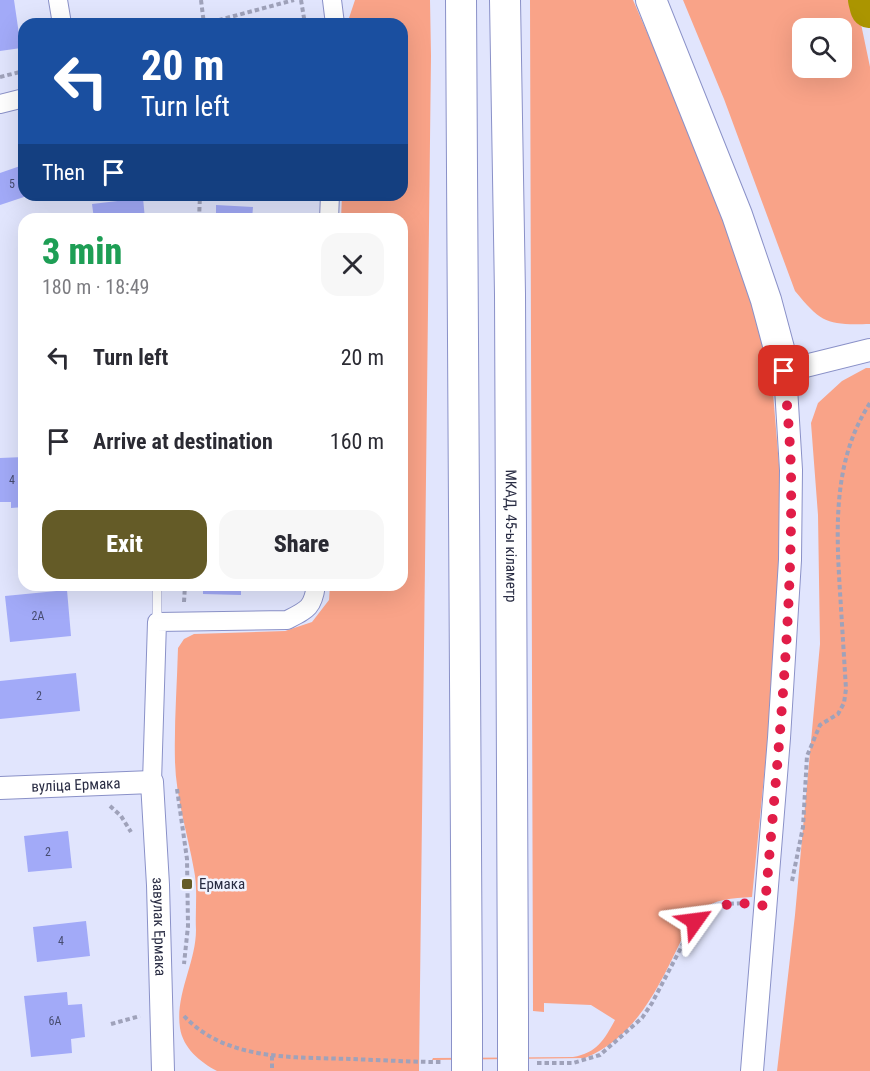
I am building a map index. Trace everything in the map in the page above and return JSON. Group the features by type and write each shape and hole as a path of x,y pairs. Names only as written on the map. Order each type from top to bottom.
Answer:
{"highway":[{"path":"459,1067 467,1017 461,0"},
{"name":"МКАД, 45-ы кіламетр","path":"505,0 510,294 513,1015 520,1067"},
{"path":"651,0 695,116 737,215 766,300 784,371"}],"street":[{"path":"58,0 61,18"},
{"path":"332,0 334,18"},
{"path":"0,104 18,100"},
{"path":"752,1071 779,738 790,560 791,470 784,371 870,350"},
{"path":"152,783 157,622 287,620 306,610 314,600 315,591"},
{"name":"вуліца Ермака","path":"0,788 152,783"},
{"name":"завулак Ермака","path":"152,783 163,1071"}],"lane":[{"path":"157,591 157,622"}],"path":[{"path":"201,0 203,18"},
{"path":"226,18 294,0"},
{"path":"301,0 304,18"},
{"path":"0,77 18,72"},
{"path":"520,1067 573,1063 600,1055 642,1018 695,921 709,910 726,904 744,902 781,906 788,901 803,827 807,756 820,725 838,714 844,703 846,689 837,523 841,478 847,456 861,417 870,403"},
{"path":"184,591 184,604"},
{"path":"176,785 187,859 188,926 184,967"},
{"path":"102,801 125,821 134,842"},
{"path":"182,1013 191,1023 216,1039 234,1047 272,1056 459,1067"},
{"path":"111,1024 149,1014"},
{"path":"272,1056 272,1071"}],"shaded area":[{"path":"355,0 430,0 419,1071 217,1071 193,1054 180,1028 180,1003 195,942 196,892 176,776 178,648 184,639 194,634 285,631 312,622 329,600 330,591 408,591 408,213 341,213 342,201 408,201 408,18 349,18"},
{"path":"530,0 633,0 685,120 755,303 772,381 780,477 779,559 768,737 752,897 718,902 705,907 695,915 652,997 642,1012 617,1039 585,1058 432,1060 433,1058 573,1057 594,1049 615,1020 591,1005 544,1003 544,1012 533,1011"},
{"path":"683,0 856,0 870,67 870,324 844,324 827,320 812,310 795,291 724,99"},
{"path":"870,368 870,1071 777,1071 795,915 820,644 818,515 811,423 818,403 842,381"}],"building":[{"path":"0,0 14,0 18,48 0,51"},
{"path":"18,167 18,199 0,205 0,173"},
{"path":"143,201 144,213 93,213 92,204"},
{"path":"216,205 253,207 252,213 216,213"},
{"path":"18,457 18,507 11,508 11,502 0,502 0,458"},
{"path":"67,591 71,636 10,642 5,596"},
{"path":"203,591 241,591 241,595 203,594"},
{"path":"76,673 80,711 0,719 0,681"},
{"path":"68,831 72,868 28,872 24,836"},
{"path":"86,921 90,956 37,962 33,927"},
{"path":"67,992 68,1005 82,1004 85,1037 71,1039 72,1053 31,1057 24,996"}],"waterway":[{"path":"868,0 870,8"}],"place":[{"name":"Ермака","path":"187,884"}],"route":[{"path":"695,921 709,910 726,904 744,902 765,906 779,738 790,560 791,470 784,371"}]}
